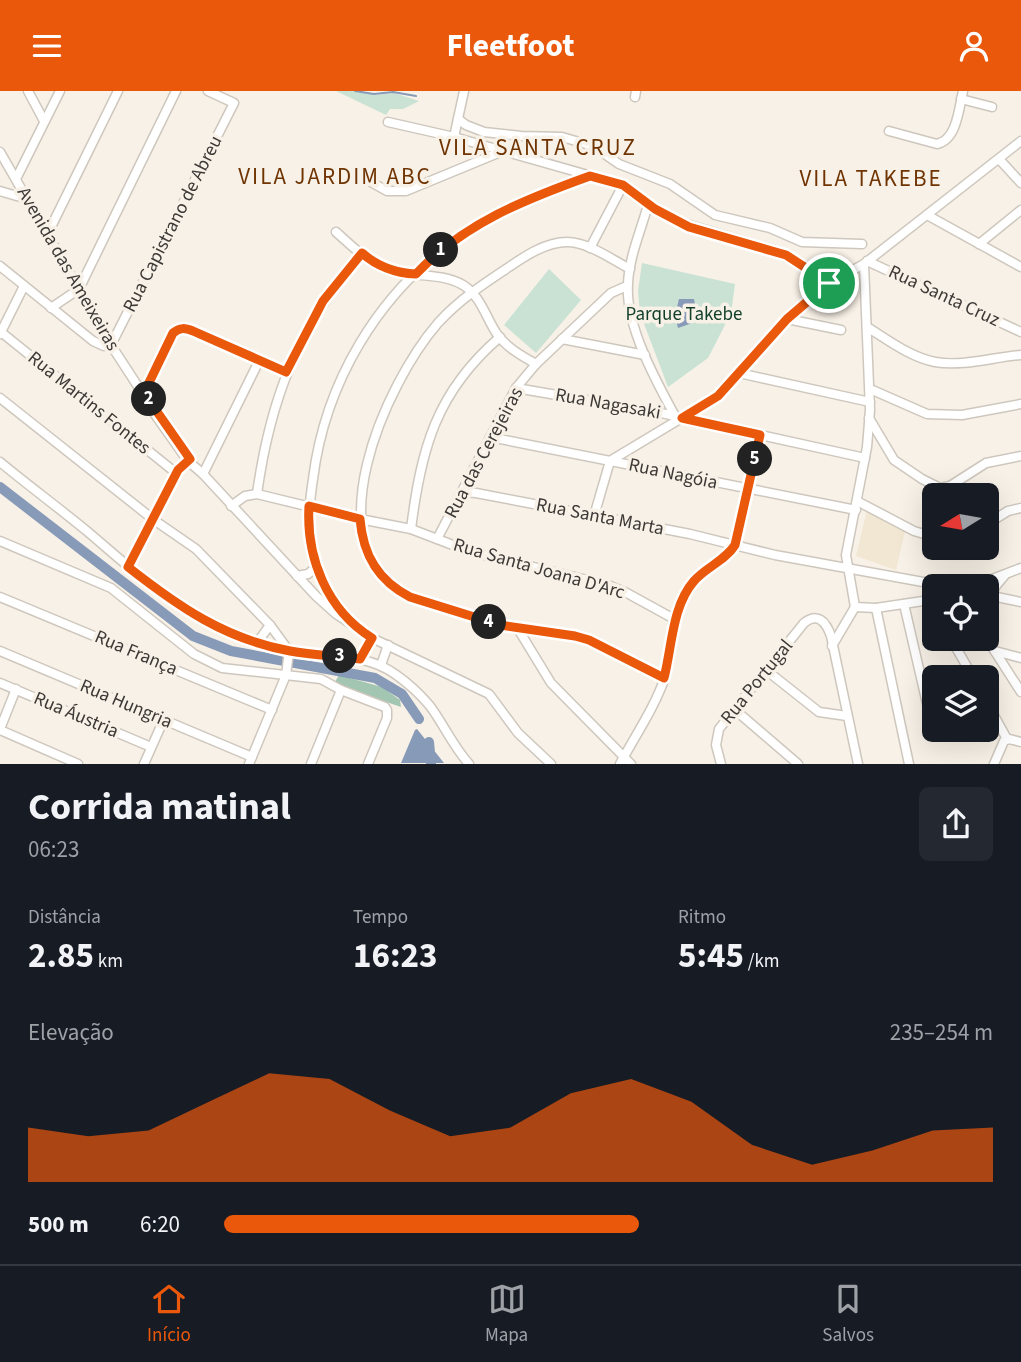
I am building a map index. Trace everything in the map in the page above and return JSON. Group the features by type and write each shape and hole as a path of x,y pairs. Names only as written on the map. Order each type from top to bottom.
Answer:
{"street":[{"path":"27,91 44,121"},
{"path":"16,179 60,91"},
{"path":"47,233 118,91"},
{"path":"51,308 79,289 176,91"},
{"name":"Rua Capistrano de Abreu","path":"111,345 234,103 208,91"},
{"path":"454,137 464,91"},
{"path":"888,131 940,144 951,136 962,95 992,107"},
{"path":"458,119 484,132 562,137 593,146 619,165 670,184 715,215 770,227 791,239 814,244 862,244"},
{"path":"388,122 454,137 623,185 648,205 689,227 777,251 829,283"},
{"path":"594,516 610,461 679,417 718,396 787,319 829,283 865,263 1021,141"},
{"path":"362,177 387,191 406,191 503,151"},
{"name":"Avenida das Ameixeiras","path":"0,152 111,345 190,462 316,596 372,638 489,694 518,733 551,764"},
{"path":"999,159 1021,183"},
{"path":"354,626 316,568 310,545 309,506 317,449 335,391 371,324 387,303 441,249 491,216 590,176"},
{"path":"590,248 623,185"},
{"path":"0,191 27,199"},
{"path":"648,205 627,286 634,322 645,355 668,403 679,417"},
{"path":"979,244 1021,210"},
{"path":"927,215 1021,267"},
{"path":"336,232 370,261 390,270 457,282 471,291 500,337 517,353 536,364"},
{"path":"630,269 590,248 566,242 545,248 514,263 471,291 444,317 424,342 387,403 370,455 360,519 371,561 377,572 398,591 445,610 517,629 559,632 589,640 664,678"},
{"path":"231,506 245,496 257,494 270,420 286,372 323,301 362,253"},
{"path":"858,764 832,646 855,607 846,555 870,418 865,263"},
{"name":"Rua Santa Cruz","path":"865,263 1021,331"},
{"path":"0,266 93,341 104,346 111,345"},
{"path":"0,333 24,286"},
{"name":"Rua das Cerejeiras","path":"438,540 516,388 536,364 611,293 627,286"},
{"path":"787,319 841,330"},
{"path":"867,327 911,353 934,362 957,363 1021,355"},
{"path":"141,392 173,333 182,328 286,372"},
{"name":"Rua Martins Fontes","path":"0,333 176,473"},
{"path":"411,529 424,450 441,409 474,361 500,337"},
{"path":"562,339 645,355"},
{"path":"203,474 259,361"},
{"path":"739,373 870,402"},
{"name":"Rua Nagasaki","path":"516,388 661,413 865,458"},
{"path":"870,389 927,414 962,415 1021,404"},
{"path":"0,398 154,520 196,548 270,625 289,652 287,673 250,760"},
{"path":"660,431 661,413 668,403"},
{"path":"870,418 894,460 940,488 950,486 986,463 1021,456"},
{"path":"622,760 664,678 676,620 688,588 735,545 760,435"},
{"name":"Rua Nagóia","path":"490,437 748,489 856,506 922,533"},
{"path":"0,462 128,567 190,613 214,626 289,652 360,659 381,665 420,694 438,717 451,742 469,764"},
{"path":"128,567 176,473 190,462"},
{"name":"Rua Santa Marta","path":"463,492 594,516 775,555 922,581"},
{"name":"Rua Santa Joana D'Arc","path":"257,494 411,529 471,552 608,585 676,620"},
{"path":"999,517 1021,508"},
{"path":"0,541 119,593 194,654 208,662 238,670 287,673 321,679 341,690 381,705 387,710 387,718 368,764"},
{"path":"297,576 308,574 316,568"},
{"path":"999,576 1021,568"},
{"path":"999,582 1007,573"},
{"name":"Rua França","path":"0,597 272,710"},
{"path":"999,598 1021,603"},
{"path":"855,607 876,608 922,601"},
{"path":"904,604 922,682"},
{"path":"876,608 909,764"},
{"name":"Rua Portugal","path":"720,764 716,738 719,729 804,623 811,618 822,619 828,627 832,646"},
{"path":"257,643 270,625"},
{"path":"517,629 551,683 622,760 631,764"},
{"path":"360,659 372,638"},
{"path":"381,665 388,645"},
{"name":"Rua Hungria","path":"0,651 163,719 250,760"},
{"path":"995,652 1021,658"},
{"path":"995,652 1021,692"},
{"path":"766,670 819,712 847,716"},
{"name":"Rua Áustria","path":"0,683 151,747"},
{"path":"16,689 0,729 78,764"},
{"path":"311,764 341,690"},
{"path":"734,709 798,764"},
{"path":"144,764 163,719"},
{"path":"999,725 1007,739 1021,742"},
{"path":"994,764 1002,744 1007,739"}],"shaded area":[{"path":"867,510 905,531 896,570 856,556"}],"green space":[{"path":"336,91 375,95 394,93 419,101 403,109 390,109 386,115"},
{"name":"Parque Takebe","path":"642,263 735,284 730,321 727,321 708,358 668,387 640,313 638,291"},
{"path":"549,269 581,300 536,353 504,325"},
{"path":"339,675 382,687 400,700 401,707 335,682"}],"water":[{"path":"679,299 694,299 698,321 678,328 675,316"},
{"path":"417,729 444,763 401,763"}],"waterway":[{"path":"355,91 374,94 393,92 416,96"},
{"path":"0,487 193,636 231,651 375,678 402,694 419,719"},
{"path":"429,742 431,764"}],"district":[{"name":"VILA SANTA CRUZ","path":"538,147"},
{"name":"VILA JARDIM ABC","path":"335,176"},
{"name":"VILA TAKEBE","path":"871,178"}],"route":[{"path":"590,176 623,185 648,205 689,227 786,255 829,283 787,319 718,396 682,418 760,435 735,545 731,552 696,578 681,601 664,678 589,640 559,632 500,625 410,597 387,583 377,572 365,546 360,519 309,506 310,545 316,568 354,626 372,638 360,659 289,651 238,636 190,613 128,567 178,470 190,459 144,393 173,333 182,328 193,331 286,372 323,301 362,253 379,266 416,274 441,249 498,212 590,176"}]}
